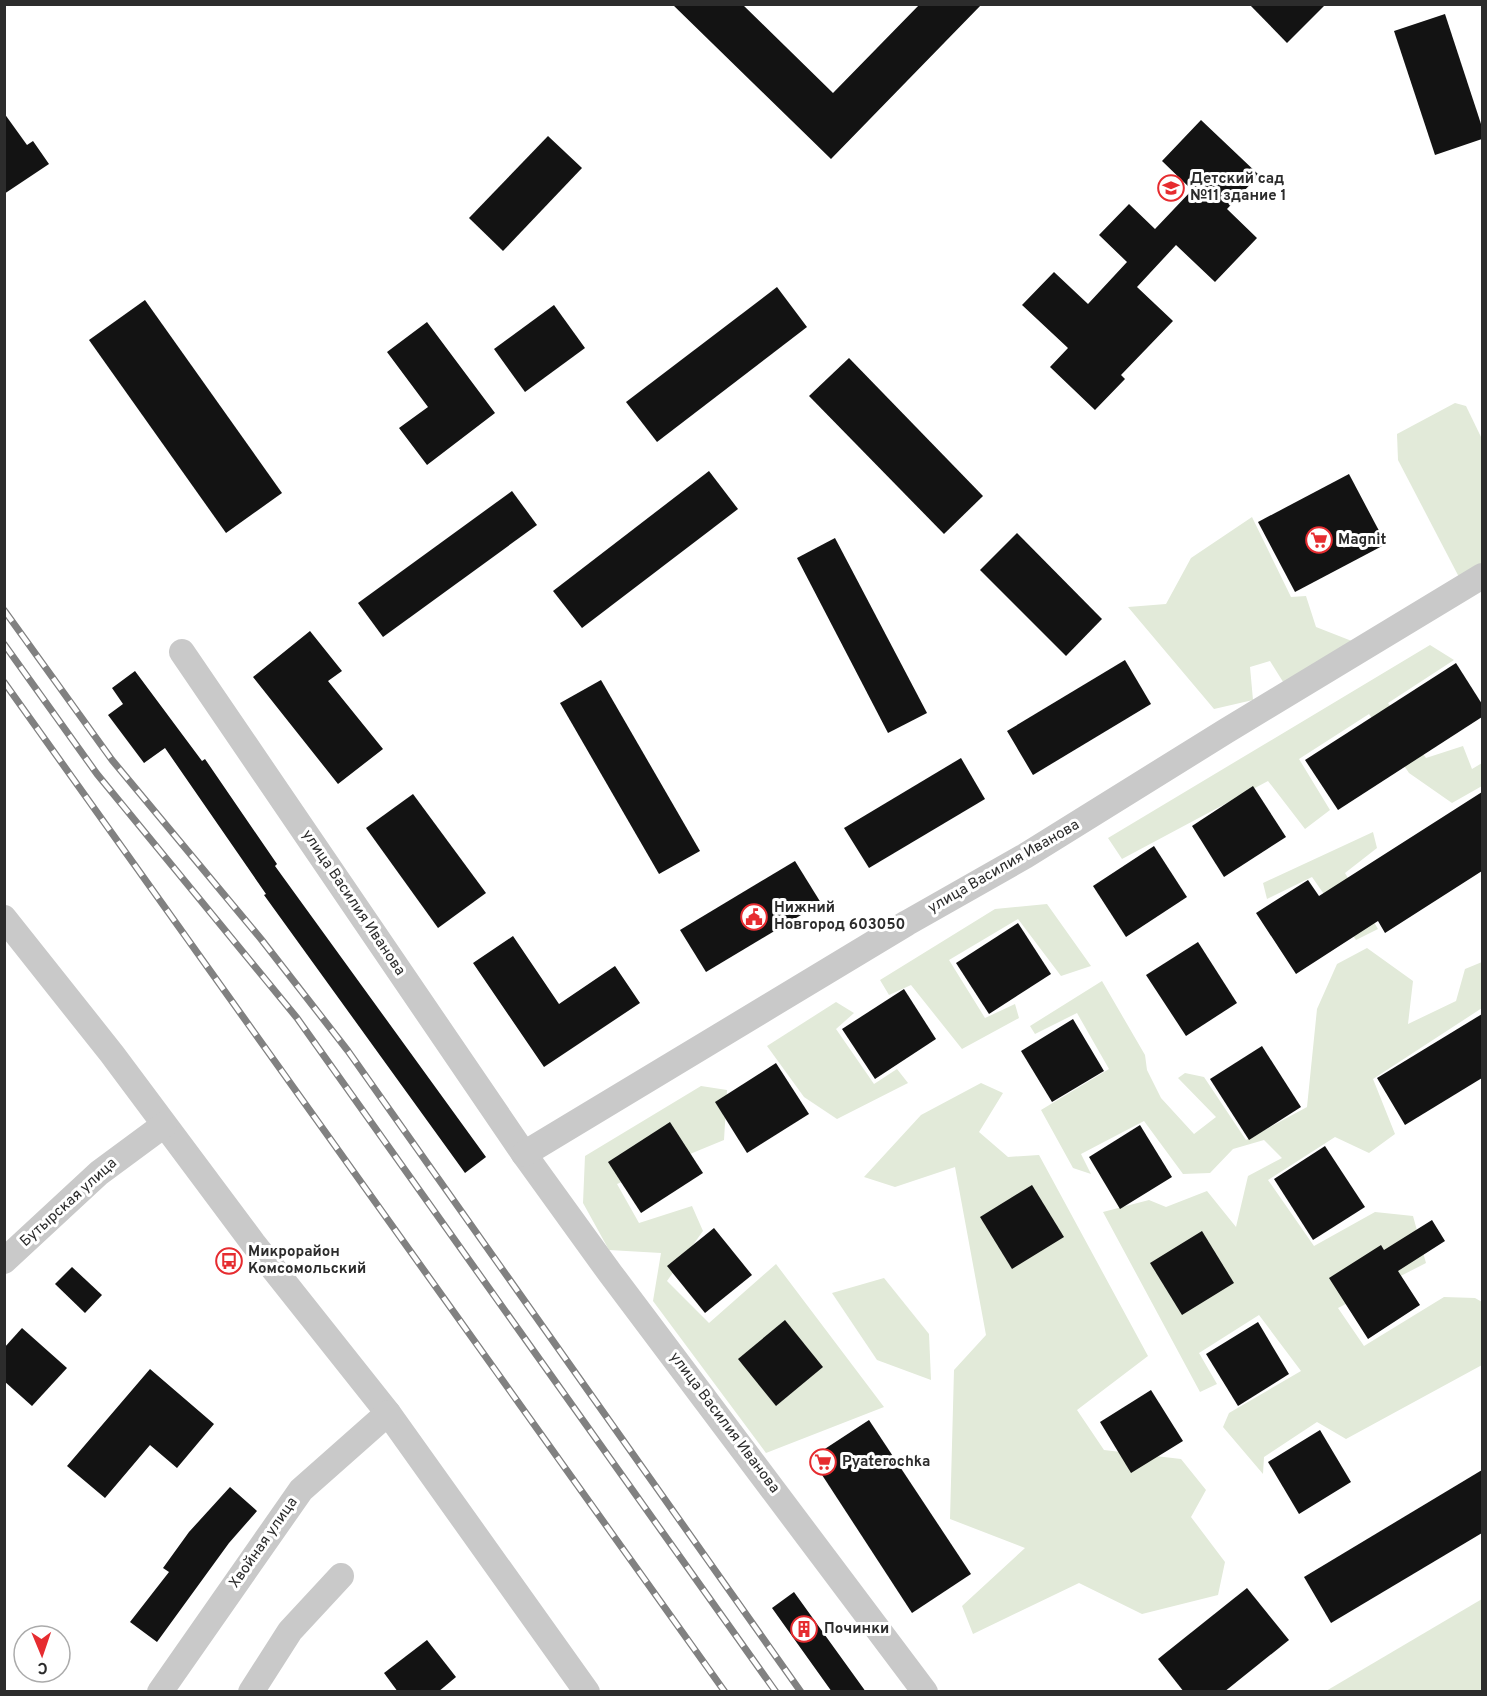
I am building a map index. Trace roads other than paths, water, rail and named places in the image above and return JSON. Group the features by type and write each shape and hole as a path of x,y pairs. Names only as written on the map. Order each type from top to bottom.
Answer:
{"street":[{"name":"улица Василия Иванова","path":"524,1154 907,923 1025,856 1482,576"},
{"name":"улица Василия Иванова","path":"182,652 524,1154 610,1273 925,1692"},
{"path":"4,918 253,1243 388,1413 587,1692"},
{"name":"Бутырская улица","path":"4,1261 99,1173 164,1125"},
{"name":"Хвойная улица","path":"160,1692 301,1490 388,1413"},
{"path":"251,1692 290,1631 341,1576"}],"railway":[{"path":"4,610 112,760 261,939 348,1051 801,1692"},
{"path":"4,644 97,774 297,1018 776,1692"},
{"path":"4,682 725,1692"}],"place":[{"name":"Детский сад №11 здание 1","path":"1171,188"},
{"name":"Magnit","path":"1319,540"},
{"name":"Нижний Новгород 603050","path":"754,917"},
{"name":"Микрорайон Комсомольский","path":"229,1261"},
{"name":"Pyaterochka","path":"823,1462"},
{"name":"Починки","path":"804,1629"}]}
